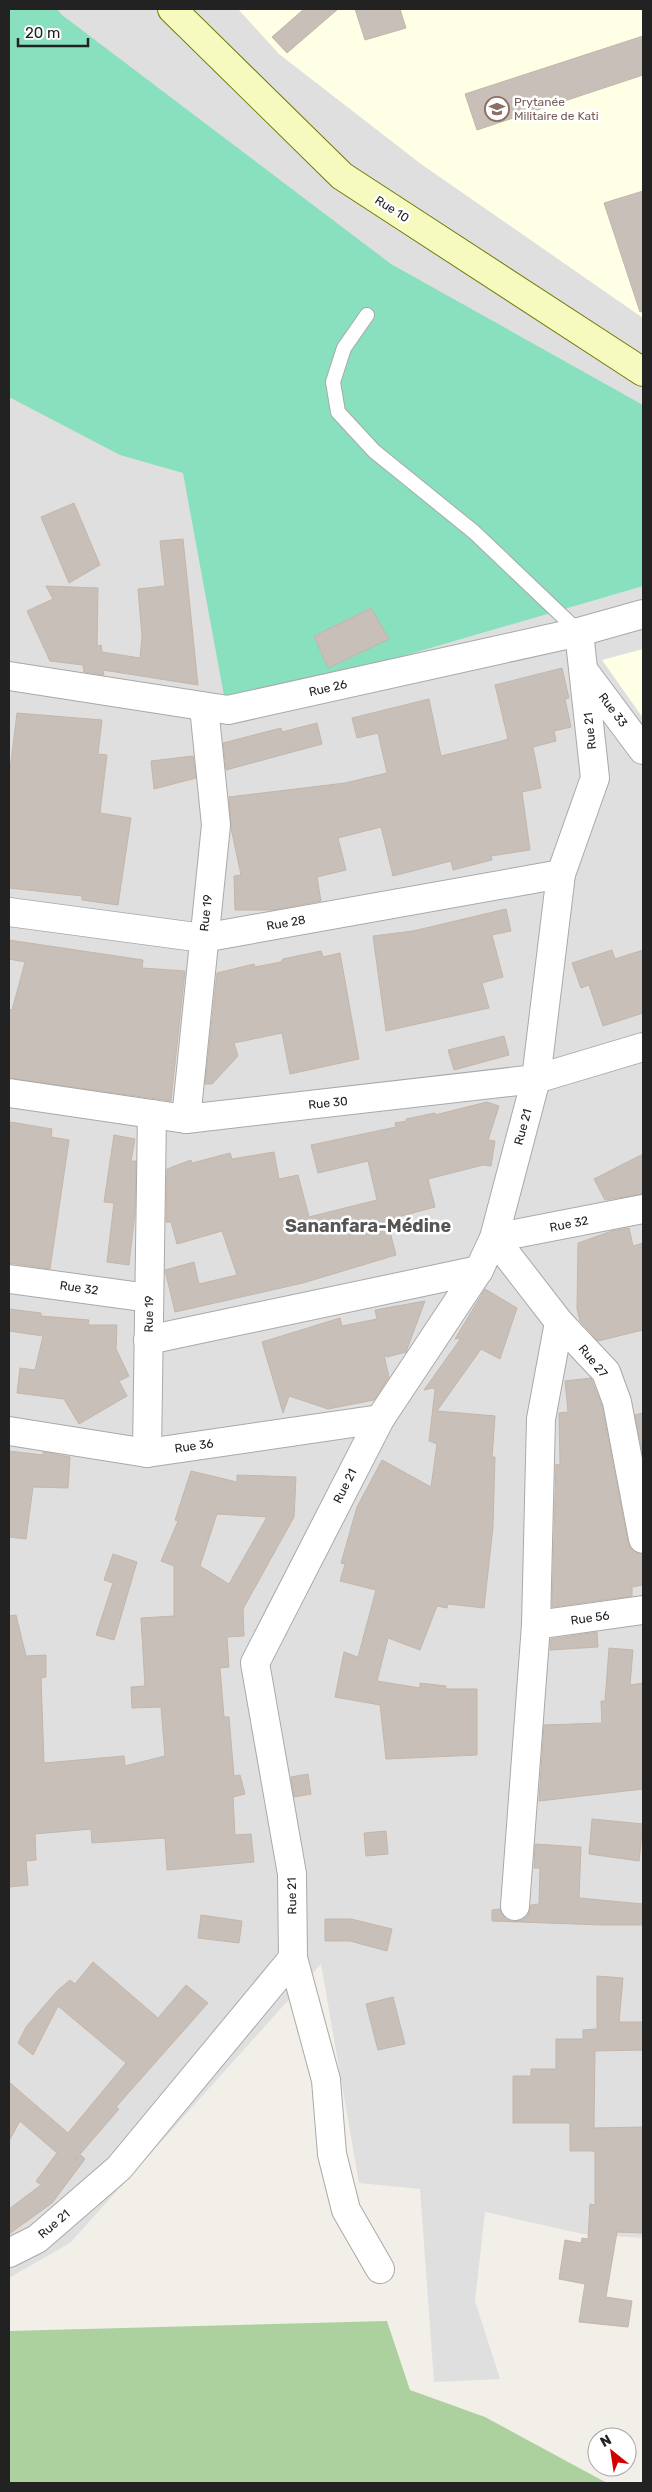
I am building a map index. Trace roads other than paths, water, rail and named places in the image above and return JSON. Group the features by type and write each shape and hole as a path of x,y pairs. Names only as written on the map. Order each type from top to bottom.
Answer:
{"main road":[{"name":"Rue 10","path":"172,9 342,176 643,372"}],"street":[{"name":"Rue 26","path":"9,676 228,710 579,632 643,614"},
{"name":"Rue 21","path":"9,2253 37,2239 119,2168 293,1958 292,1874 255,1663 380,1419 478,1270 494,1238 536,1079 562,874 595,778 579,632"},
{"name":"Rue 33","path":"584,671 643,750"},
{"name":"Rue 19","path":"186,1118 216,825 204,707"},
{"name":"Rue 28","path":"9,912 203,938 562,874"},
{"name":"Rue 30","path":"9,1093 186,1118 536,1079 643,1047"},
{"name":"Rue 19","path":"147,1453 152,1114"},
{"name":"Rue 32","path":"494,1238 643,1209"},
{"name":"Rue 27","path":"494,1238 559,1322 606,1372 617,1402 643,1539"},
{"path":"148,1340 478,1270"},
{"name":"Rue 32","path":"9,1279 149,1298"},
{"path":"515,1906 536,1626 541,1419 559,1322"},
{"name":"Rue 36","path":"9,1431 147,1453 380,1419"},
{"name":"Rue 56","path":"536,1626 643,1610"},
{"path":"293,1958 326,2080 332,2154 346,2210 380,2269"}],"lane":[{"path":"367,315 344,348 333,382 338,412 374,451 474,532 579,632"}],"place":[{"name":"Prytanée Militaire de Kati","path":"497,109"}],"district":[{"name":"Sananfara-Médine","path":"368,1226"}]}
